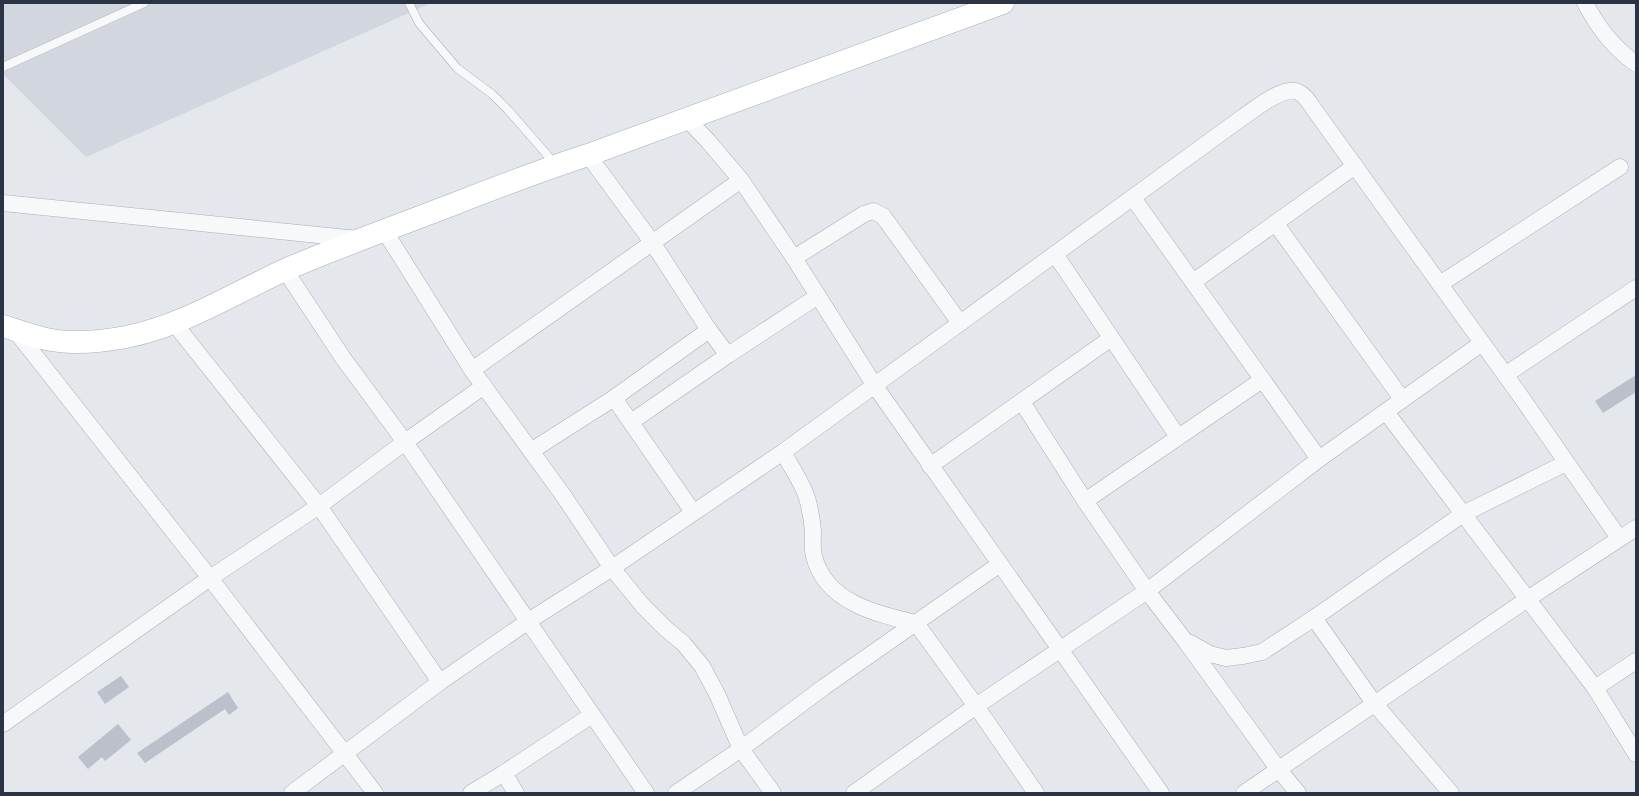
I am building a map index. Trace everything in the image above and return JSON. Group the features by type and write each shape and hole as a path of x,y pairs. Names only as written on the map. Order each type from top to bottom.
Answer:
{"main road":[{"path":"8,328 43,339 69,341 97,341 126,337 150,331 174,323 285,270 360,239 556,165 588,155 1003,3"}],"street":[{"path":"1585,3 1602,31 1613,45 1636,64"},
{"path":"292,793 440,682 527,622 612,568 784,452 960,322 1243,117 1278,94 1287,91 1297,91 1305,97 1505,375 1619,538"},
{"path":"686,118 741,180 794,258 875,386 1161,793"},
{"path":"588,155 652,242 709,330 728,355"},
{"path":"1193,282 1355,166"},
{"path":"1440,284 1620,167"},
{"path":"472,370 741,180"},
{"path":"1133,198 1319,458"},
{"path":"3,203 360,239"},
{"path":"794,258 864,214 873,211 883,216 960,322"},
{"path":"1276,224 1402,399"},
{"path":"384,230 472,370 531,451 612,568 643,606 666,629 683,643 702,666 717,694 741,749 773,793"},
{"path":"1055,254 1110,338 1178,437"},
{"path":"285,270 344,358 405,442 527,622 646,793"},
{"path":"1505,375 1636,288"},
{"path":"631,422 728,355 818,296"},
{"path":"174,323 319,506 440,682"},
{"path":"8,328 210,578 346,753 375,793"},
{"path":"531,451 614,398 709,330"},
{"path":"930,466 1110,338"},
{"path":"854,793 976,706 1147,591 1319,458 1482,343"},
{"path":"1085,501 1262,380"},
{"path":"3,724 210,578 319,506 484,386"},
{"path":"614,398 693,512"},
{"path":"1022,402 1085,501 1147,591 1279,770 1298,793"},
{"path":"1386,412 1529,598 1595,688 1636,754"},
{"path":"784,452 807,497 813,529 814,555 819,568 828,582 839,593 859,606 877,614 916,623 1036,793"},
{"path":"1186,642 1210,654 1226,658 1262,652 1314,618 1463,514 1566,463"},
{"path":"1244,793 1529,598 1636,528"},
{"path":"676,793 741,749 824,687 1000,564"},
{"path":"1314,618 1374,703 1451,793"},
{"path":"1595,688 1636,661"},
{"path":"471,793 504,774 592,715"},
{"path":"504,774 516,793"}],"lane":[{"path":"3,67 144,3"},
{"path":"409,3 420,23 457,68 492,94 556,165"}],"shaded area":[{"path":"3,3 429,4 86,157 3,74"}],"building":[{"path":"1636,375 1636,392 1603,413 1595,401"},
{"path":"121,676 129,687 105,704 97,692"},
{"path":"228,692 238,708 229,715 225,709 145,763 137,753"},
{"path":"118,724 131,740 105,761 102,757 88,769 78,757"}]}
